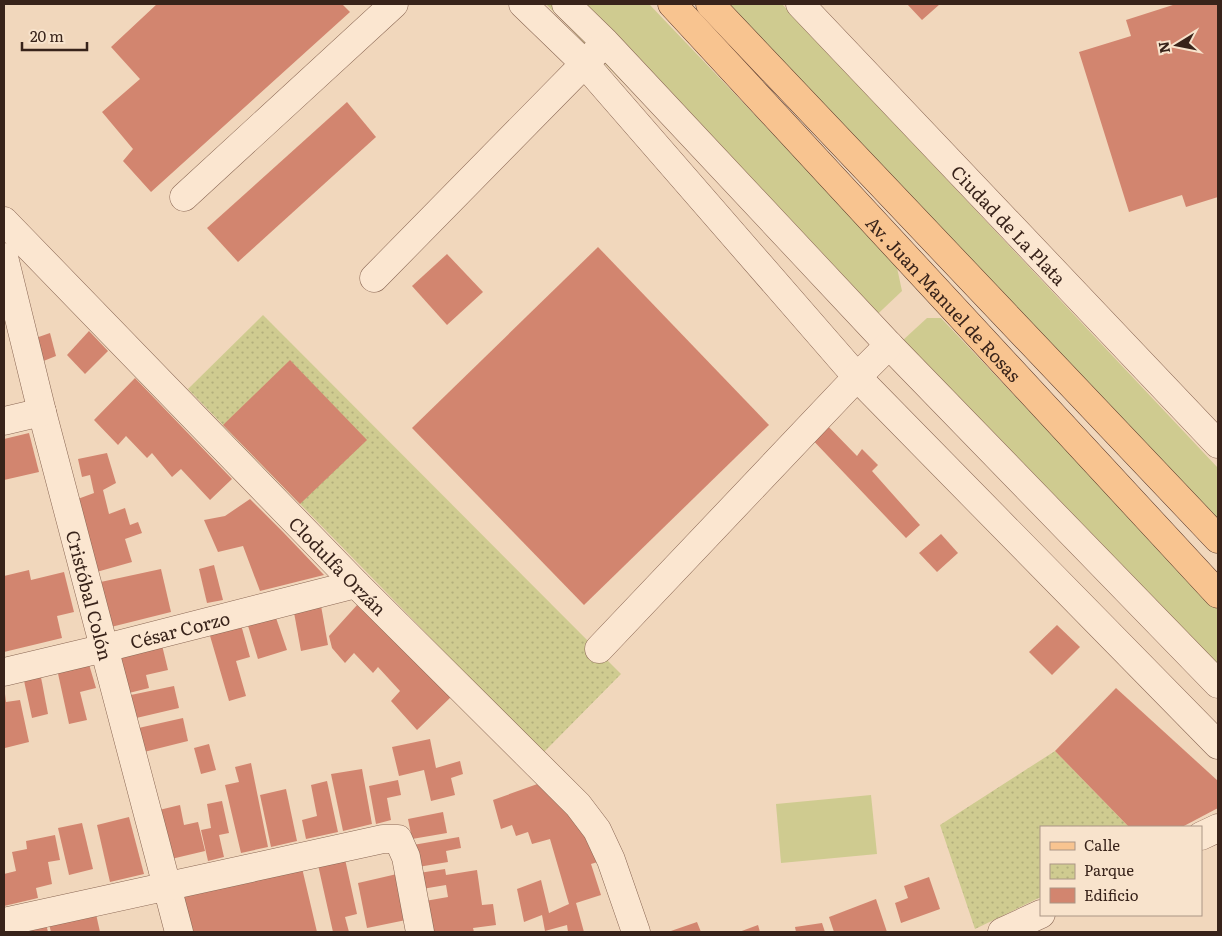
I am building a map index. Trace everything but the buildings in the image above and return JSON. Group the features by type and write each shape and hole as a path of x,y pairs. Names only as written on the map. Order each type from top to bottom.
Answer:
{"main road":[{"name":"Av. Juan Manuel de Rosas","path":"672,4 1218,594"},
{"name":"Av. Juan Manuel de Rosas","path":"710,4 1218,539"}],"street":[{"path":"184,197 394,4"},
{"path":"523,4 584,63 857,377 1218,745"},
{"path":"566,4 605,42 889,345 1218,684"},
{"name":"Ciudad de La Plata","path":"800,4 1218,444"},
{"path":"374,278 605,42"},
{"name":"Clodulfa Orzán","path":"4,221 356,584 578,805 598,830 611,860 636,932"},
{"name":"Cristóbal Colón","path":"4,257 42,412 179,932"},
{"path":"599,649 889,345"},
{"path":"4,421 42,412"},
{"name":"César Corzo","path":"4,672 356,584"},
{"path":"1202,836 1218,828"},
{"path":"4,922 383,839 398,839 406,857 420,932"},
{"path":"1002,932 1040,914"}],"green space":[{"path":"546,4 649,4 896,263 902,291 864,327"},
{"path":"728,4 782,4 1218,468 1218,521"},
{"path":"263,315 621,674 543,753 188,389"},
{"path":"927,318 941,318 1218,610 1218,686 890,352"},
{"path":"1055,751 1128,826 1040,826 1040,897 975,929 940,825"},
{"path":"871,795 877,854 781,863 776,804"}]}
